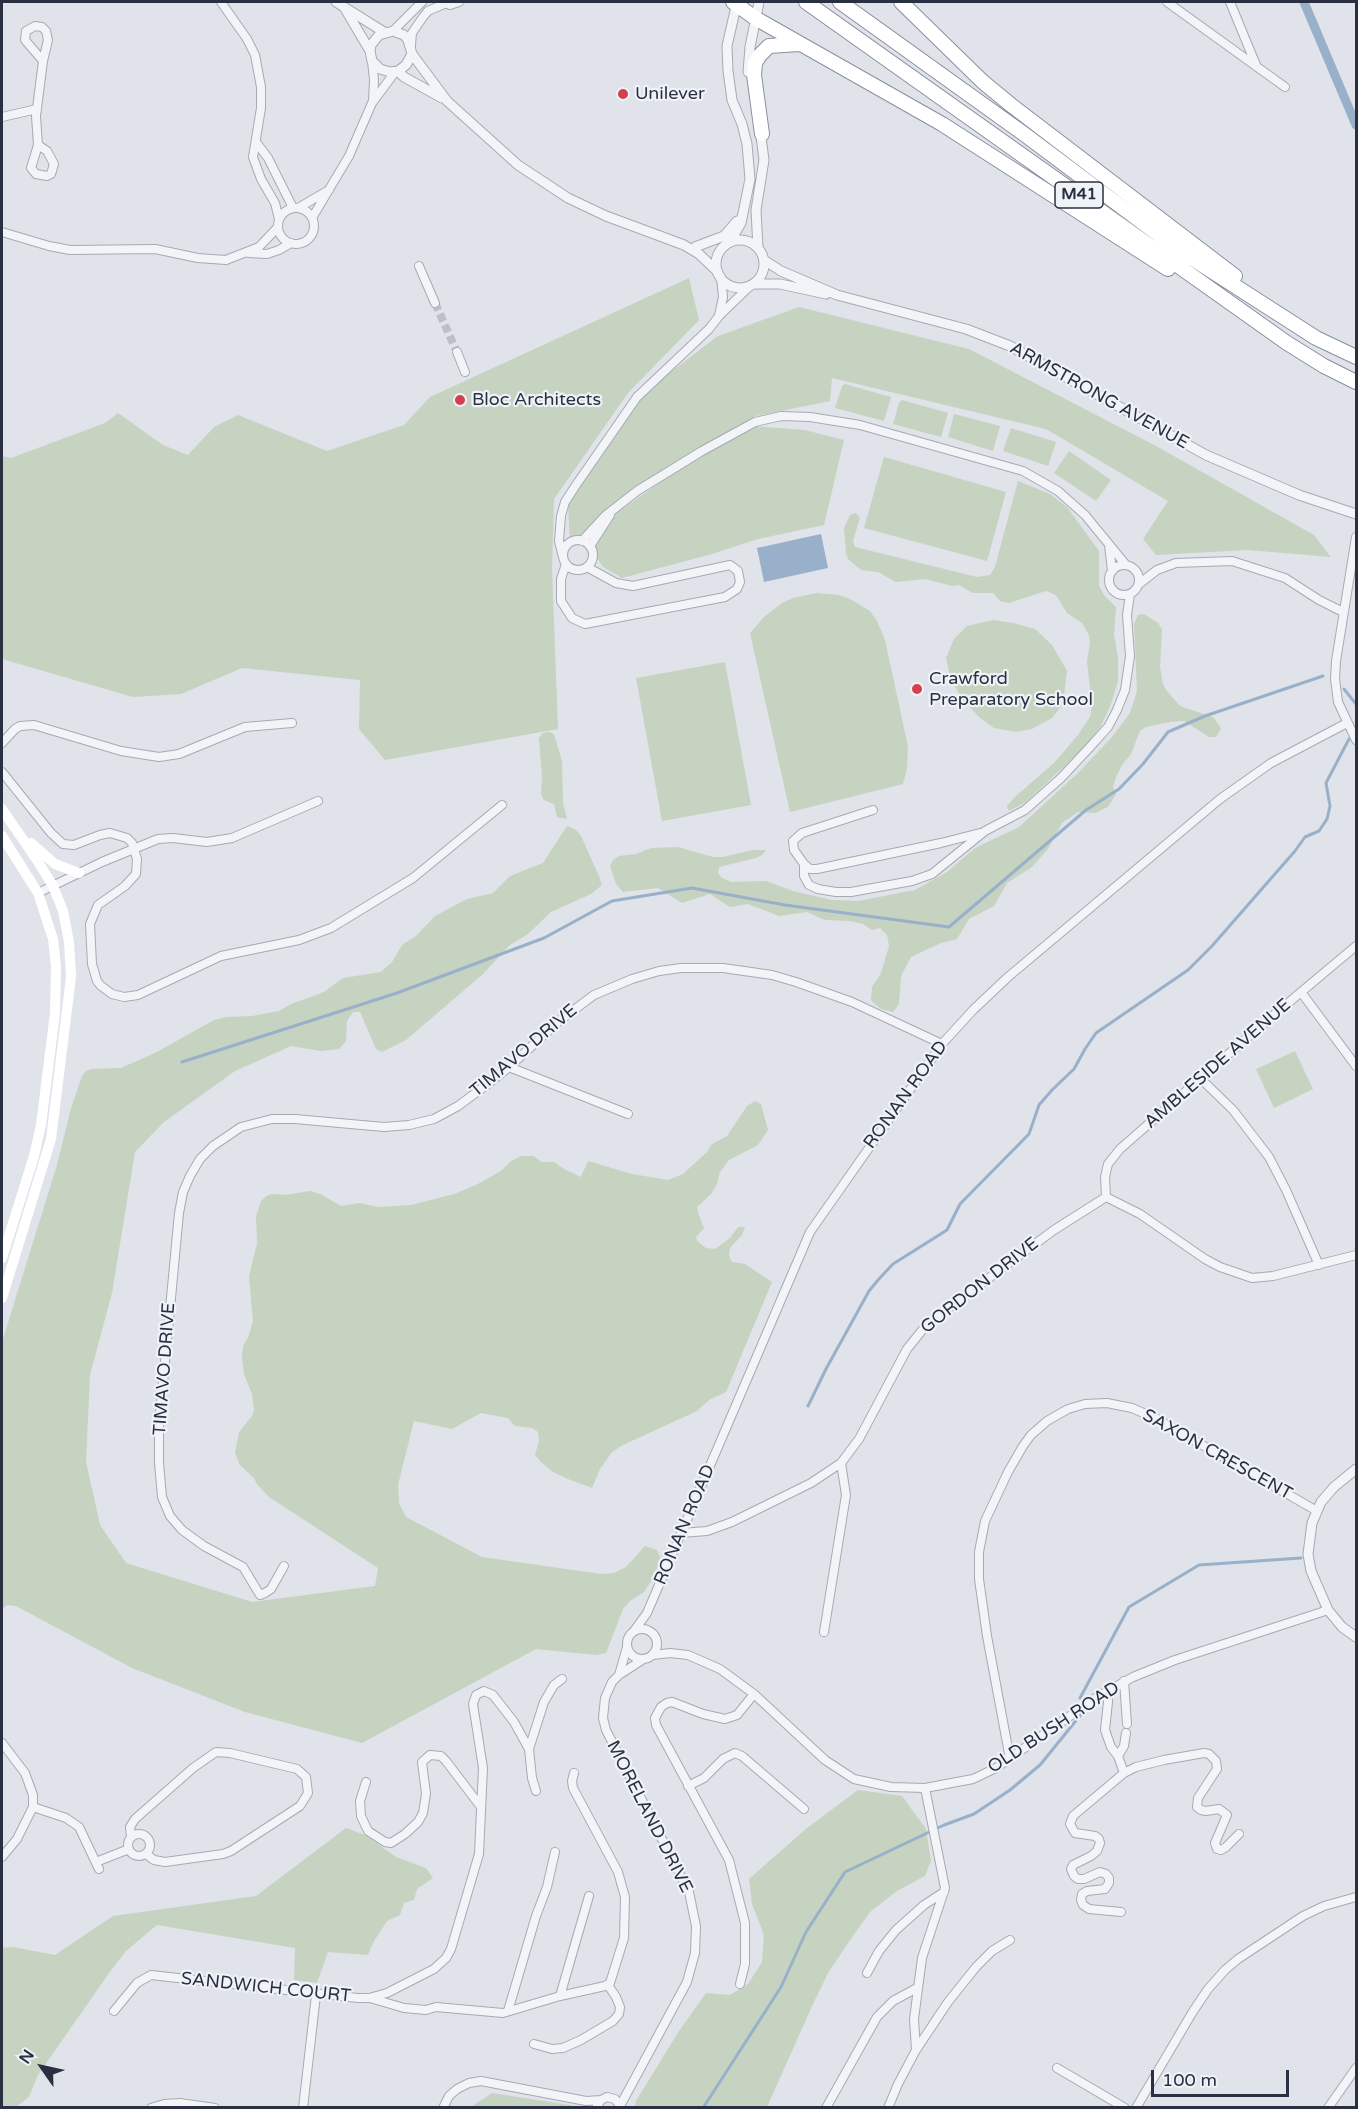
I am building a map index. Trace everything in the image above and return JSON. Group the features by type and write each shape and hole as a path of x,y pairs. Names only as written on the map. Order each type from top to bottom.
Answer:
{"highway":[{"path":"735,2 755,18 942,123 1287,343"},
{"name":"M41","path":"806,2 1287,343 1324,366 1356,382"},
{"name":"M41","path":"840,2 1024,134 1179,250 1316,338 1356,357"},
{"path":"901,2 983,82 1011,105 1316,338"},
{"path":"762,134 754,75 755,63 763,50 769,46 801,44"}],"main road":[{"path":"2,810 38,860 63,910 69,942 71,977 55,1119 41,1173 2,1298"},
{"path":"10,821 47,858 61,867 79,873"},
{"path":"2,836 38,893 53,939 55,954 54,1024 41,1125 34,1156 2,1258"}],"street":[{"path":"221,2 247,39 255,56 261,87 261,108 253,158 255,167 272,198 282,237 291,243"},
{"path":"372,103 374,80 371,56 374,39 388,31 422,2"},
{"path":"312,218 349,156 372,103 397,72 406,65 411,49 412,33 428,11 442,3 450,5 459,2"},
{"path":"718,316 723,297 718,258 737,232 750,179 750,160 742,124 732,100 728,71 727,46 735,2"},
{"path":"582,541 590,546 593,553 592,559 587,567 576,571 565,561 560,541 561,516 565,502 637,397 709,329 718,316 762,273 764,260 758,248 756,210 765,160 762,134 751,94 748,71 759,2"},
{"path":"1167,2 1285,87"},
{"path":"1230,2 1257,67"},
{"path":"340,4 388,31 404,35 411,49 447,100 492,143 549,187 606,216 684,245 695,247 748,242 758,248"},
{"path":"340,4 380,69 397,72 447,100"},
{"path":"38,145 37,109 43,61"},
{"path":"2,117 37,109"},
{"path":"248,252 267,254 291,243 305,242 314,230 309,213 296,208 268,158 256,142"},
{"path":"2,232 70,250 155,249 198,258 226,260 259,247 287,210 296,208 330,189"},
{"path":"695,247 724,236 736,224 744,211"},
{"path":"684,245 699,254 725,282 736,288 752,285"},
{"name":"ARMSTRONG AVENUE","path":"764,260 781,271 837,295 966,328 992,339 1038,360 1206,455 1299,495 1356,514"},
{"path":"419,266 435,303"},
{"name":"ARMSTRONG AVENUE","path":"752,285 780,284 815,293 837,295"},
{"path":"456,352 465,372"},
{"path":"587,567 616,583 633,586 723,565 733,566 740,577 739,586 730,595 585,624 572,618 561,601 564,552 569,544 582,541 599,521 655,480 755,422 781,416 810,417 860,425 1023,471 1058,491 1085,515 1126,565 1134,569 1157,570"},
{"path":"590,546 612,511"},
{"path":"561,528 569,544"},
{"path":"1356,537 1343,612 1335,679 1338,702 1356,740"},
{"path":"1109,544 1112,571"},
{"path":"592,559 605,577"},
{"path":"1138,584 1157,570 1176,563 1232,561 1286,578 1319,600 1343,612"},
{"path":"1126,565 1118,566 1109,578 1110,586 1119,594 1127,615"},
{"path":"1119,594 1130,594 1135,590 1138,576 1134,569"},
{"path":"804,864 804,876 808,885 836,892 851,892 912,881 937,870 985,831 1025,810 1061,778 1108,727 1125,690 1128,674 1130,648 1127,615 1130,594"},
{"path":"2,743 20,726 34,725 122,751 159,757 187,751 245,727 292,723"},
{"name":"RONAN ROAD","path":"634,1631 647,1613 810,1232 942,1044 973,1010 1015,971 1220,799 1271,763 1347,723"},
{"path":"2,772 46,827 61,842 74,845 100,835 114,834 128,838 135,848 138,867 136,874 125,886 98,905 90,924 92,964 97,981 112,994 124,997 138,995 221,956 308,938 330,928 413,878 502,805"},
{"path":"38,893 161,838 207,842 232,838 318,801"},
{"path":"873,810 821,825 796,837 793,841 794,850 810,869 817,869 941,843 985,831"},
{"name":"AMBLESIDE AVENUE","path":"1106,1197 1105,1177 1108,1164 1113,1157 1356,946"},
{"name":"TIMAVO DRIVE","path":"284,1566 271,1589 260,1595 243,1567 204,1546 182,1530 170,1516 162,1497 159,1425 176,1234 186,1185 195,1167 213,1146 232,1132 250,1124 272,1119 384,1127 423,1122 458,1106 510,1067 558,1021 594,995 632,979 659,971 681,968 723,968 772,975 852,1002 942,1044"},
{"path":"1301,992 1356,1066"},
{"path":"510,1067 628,1114"},
{"path":"1201,1079 1240,1119 1269,1157 1319,1265"},
{"path":"1106,1197 1140,1214 1205,1259 1241,1275 1260,1278 1356,1255"},
{"name":"GORDON DRIVE","path":"681,1533 707,1530 732,1522 811,1483 841,1463 859,1439 907,1349 928,1323 1054,1230 1106,1197"},
{"name":"SAXON CRESCENT","path":"1010,1759 987,1636 980,1587 979,1552 985,1521 1008,1472 1031,1435 1047,1421 1068,1409 1085,1404 1107,1403 1132,1408 1157,1419 1317,1511"},
{"path":"824,1632 846,1495 841,1463"},
{"path":"1356,1469 1334,1487 1317,1511 1308,1554 1314,1581 1328,1610 1342,1627 1356,1637"},
{"name":"OLD BUSH ROAD","path":"653,1655 670,1653 688,1655 720,1669 754,1694 825,1760 854,1779 891,1787 925,1788 973,1779 1010,1759 1124,1681 1175,1660 1328,1610"},
{"name":"RONAN ROAD","path":"647,1613 648,1630"},
{"path":"657,1640 657,1650 653,1655 642,1660 634,1657 627,1647 628,1638 634,1631 648,1630 670,1653"},
{"name":"MORELAND DRIVE","path":"619,1675 627,1647"},
{"name":"MORELAND DRIVE","path":"620,2107 687,1982 695,1953 696,1926 686,1884 606,1730 603,1718 605,1698 612,1682 642,1660"},
{"path":"536,1791 532,1778 529,1749 544,1702 554,1685 562,1679"},
{"path":"1118,1756 1124,1746 1126,1727 1124,1681"},
{"name":"SANDWICH COURT","path":"114,2011 137,1983 151,1975 316,1995 369,1998 387,1994 426,1974 440,1965 451,1949 477,1864 483,1768 474,1704 476,1695 484,1691 493,1695 529,1749"},
{"path":"1107,1691 1105,1730 1124,1773"},
{"path":"740,1984 746,1934 740,1896 729,1860 688,1786 655,1719 657,1712 667,1703 672,1702 703,1714 725,1719 737,1715 754,1694"},
{"path":"2,1743 25,1773 33,1795 33,1807 17,1839 2,1857"},
{"path":"131,1837 141,1833 148,1837 150,1848 146,1854 136,1856 129,1849 130,1827 135,1819 216,1752 230,1752 297,1769 306,1777 308,1793 300,1806 231,1851 165,1862 154,1860 146,1854"},
{"path":"688,1786 704,1778 723,1760 735,1753 742,1756 804,1809"},
{"path":"1121,1912 1092,1910 1083,1905 1082,1894 1087,1891 1105,1889 1110,1881 1108,1876 1100,1872 1084,1879 1074,1876 1071,1869 1073,1865 1092,1856 1100,1843 1095,1836 1075,1833 1070,1824 1073,1816 1124,1773 1136,1767 1164,1760 1209,1754 1216,1761 1217,1769 1198,1798 1197,1807 1206,1811 1219,1809 1227,1815 1215,1843 1217,1849 1221,1850 1226,1847 1239,1834"},
{"path":"366,1782 360,1801 361,1816 368,1831 385,1842 391,1843 405,1834 423,1814 426,1794 422,1762 430,1755 441,1756 446,1761 481,1807"},
{"path":"369,1998 404,2008 426,2010 436,2007 498,2013 608,1984 624,1938 625,1897 618,1872 573,1788 574,1773"},
{"path":"916,2050 914,2019 922,1958 945,1888 925,1788"},
{"path":"33,1807 66,1818 79,1827 98,1866 129,1849"},
{"path":"508,2011 547,1887 555,1852"},
{"path":"867,1973 879,1951 896,1930 924,1905 944,1892"},
{"path":"560,1996 589,1896"},
{"path":"1136,2108 1192,2013 1208,1989 1225,1970 1303,1916 1324,1906 1356,1897"},
{"path":"888,2108 916,2050 948,2002 992,1951 1010,1940"},
{"path":"534,2044 552,2049 563,2048 612,2022 619,2014 620,2007 608,1984"},
{"path":"826,2108 877,2017 893,2001 917,1988"},
{"path":"303,2108 316,1995"},
{"path":"1058,2068 1125,2108"},
{"path":"1328,2108 1356,2068"},
{"path":"443,2108 449,2096 457,2089 481,2081 586,2101 613,2098 627,2092"},
{"path":"613,2098 620,2107"},
{"path":"586,2101 595,2108 601,2100"},
{"path":"150,2108 170,2103 214,2108"}],"green space":[{"path":"689,278 699,320 628,393 554,499 552,569 558,729 385,760 359,729 360,680 242,668 181,694 133,697 2,659 2,456 11,458 105,423 118,413 163,445 188,455 214,427 238,415 327,451 404,425 430,397"},
{"path":"799,307 969,349 1156,446 1314,535 1331,557 1248,550 1156,555 1143,539 1168,501 1046,429 832,378 830,401 756,416 698,449 570,544 568,505 639,396 718,336"},
{"path":"845,384 891,397 884,421 835,408 842,386"},
{"path":"902,400 948,413 941,437 893,424"},
{"path":"954,414 1000,426 993,451 948,437"},
{"path":"751,426 805,430 844,440 824,525 758,539 622,578 603,567 595,555 595,543 611,517 706,450"},
{"path":"1011,428 1056,442 1048,466 1003,451"},
{"path":"1069,451 1111,480 1096,501 1054,473"},
{"path":"884,457 1006,492 987,561 864,528"},
{"path":"1018,481 1050,494 1067,507 1099,551 1099,586 1116,607 1114,635 1118,657 1118,681 1101,726 1086,746 1026,802 1008,810 1007,806 1016,796 1054,763 1090,717 1092,706 1087,661 1089,635 1082,623 1067,613 1056,595 1046,591 1009,603 1000,601 993,593 973,593 959,585 952,586 926,579 896,582 878,572 861,570 848,559 844,528 850,515 856,513 860,518 853,541 855,547 977,577 990,575 995,567"},
{"path":"816,593 839,595 850,599 870,611 877,621 885,640 908,747 907,768 903,784 790,812 750,633 764,617 782,603"},
{"path":"1144,614 1158,623 1162,629 1160,667 1166,690 1180,706 1213,717 1221,728 1218,734 1216,737 1209,737 1184,721 1146,727 1140,731 1131,754 1116,777 1113,787 1116,794 1108,807 1095,813 1078,812 1062,823 1048,849 1032,867 1007,883 994,906 969,919 957,939 941,943 911,957 901,976 899,1004 893,1012 881,1009 871,1000 872,987 881,973 889,946 887,935 880,928 872,930 863,924 849,921 825,920 807,912 779,916 748,904 730,907 710,894 682,903 658,888 623,892 616,884 610,866 619,856 636,854 651,848 678,847 713,857 766,850 756,858 719,867 718,873 722,878 731,882 766,881 793,891 832,900 858,901 915,890 947,872 975,848 1019,827 1079,772 1112,737 1130,713 1137,691 1134,624 1138,615"},
{"path":"993,620 1035,629 1052,645 1067,671 1063,704 1052,718 1032,729 1016,732 994,728 979,717 962,699 951,680 946,658 954,639 967,626"},
{"path":"725,662 751,805 662,821 636,678"},
{"path":"543,733 554,734 562,761 563,803 567,819 557,817 554,804 544,800 541,794 539,738"},
{"path":"567,826 576,830 581,836 602,885 591,894 551,912 528,934 510,945 483,974 406,1040 382,1052 376,1049 360,1012 353,1012 347,1021 346,1041 339,1049 321,1051 291,1046 235,1071 164,1122 135,1152 112,1293 90,1375 86,1462 100,1525 126,1563 252,1602 375,1586 378,1568 269,1497 239,1464 235,1452 239,1432 254,1410 252,1394 244,1374 242,1357 243,1346 253,1321 249,1276 257,1244 256,1217 261,1201 272,1194 285,1195 310,1191 341,1206 360,1203 378,1207 411,1205 454,1194 476,1185 522,1156 533,1156 542,1162 554,1162 581,1177 588,1161 632,1174 668,1180 683,1174 707,1152 712,1144 727,1136 747,1106 755,1101 761,1104 768,1130 758,1145 729,1160 720,1172 711,1194 697,1207 704,1228 696,1237 697,1241 706,1248 715,1249 730,1238 738,1227 745,1227 742,1235 730,1248 729,1256 732,1262 745,1264 772,1282 726,1392 709,1400 697,1411 612,1452 600,1469 592,1488 553,1472 541,1462 535,1455 539,1441 538,1432 532,1428 515,1426 508,1418 481,1413 452,1429 414,1421 398,1485 399,1503 406,1517 482,1557 601,1574 614,1573 626,1567 645,1546 657,1550 661,1559 652,1580 644,1592 630,1601 623,1609 606,1653 596,1655 536,1649 362,1743 245,1712 132,1668 16,1606 7,1605 2,1609 2,1342 82,1076 86,1071 92,1069 121,1068 155,1053 214,1020 279,1011 324,992 343,978 381,972 392,962 402,945 416,936 435,916 467,899 493,893 510,876 543,863"},
{"path":"1295,1051 1313,1089 1274,1108 1256,1069"},
{"path":"858,1790 902,1796 926,1829 931,1861 925,1876 897,1891 870,1912 828,1973 767,2107 635,2107 636,2101 679,2031 706,1993 730,1995 748,1984 762,1962 764,1935 752,1904 749,1879 807,1828"},
{"path":"346,1828 365,1835 396,1857 426,1868 433,1878 417,1889 414,1900 404,1903 400,1915 387,1921 368,1955 328,1952 317,1983 294,1980 295,1948 157,1925 126,1951 109,1973 38,2075 29,2097 16,2107 2,2107 2,1948 13,1947 55,1955 113,1916 256,1896"},
{"path":"492,2093 570,2105 576,2107 471,2107"}],"water":[{"path":"821,534 828,568 764,582 757,548"}],"waterway":[{"path":"1304,2 1356,125"},
{"path":"182,1062 397,993 544,938 612,901 692,888 785,905 949,927 1086,810 1119,789 1143,764 1168,732 1205,716 1323,676"},
{"path":"1344,689 1356,704"},
{"path":"808,1406 869,1291 893,1264 947,1230 960,1204 1029,1134 1039,1105 1074,1069 1096,1033 1188,970 1212,946 1305,837 1319,831 1327,819 1330,806 1326,783 1349,739"},
{"path":"1080,1698 1129,1607 1199,1565 1301,1558"},
{"path":"703,2108 781,1987 806,1932 845,1872 944,1825 974,1814 1010,1790 1040,1765 1083,1712"}],"tunnel":[{"path":"435,303 457,352"}],"place":[{"name":"Unilever","path":"623,94"},
{"name":"Bloc Architects","path":"460,400"},
{"name":"Crawford Preparatory School","path":"917,689"}]}
